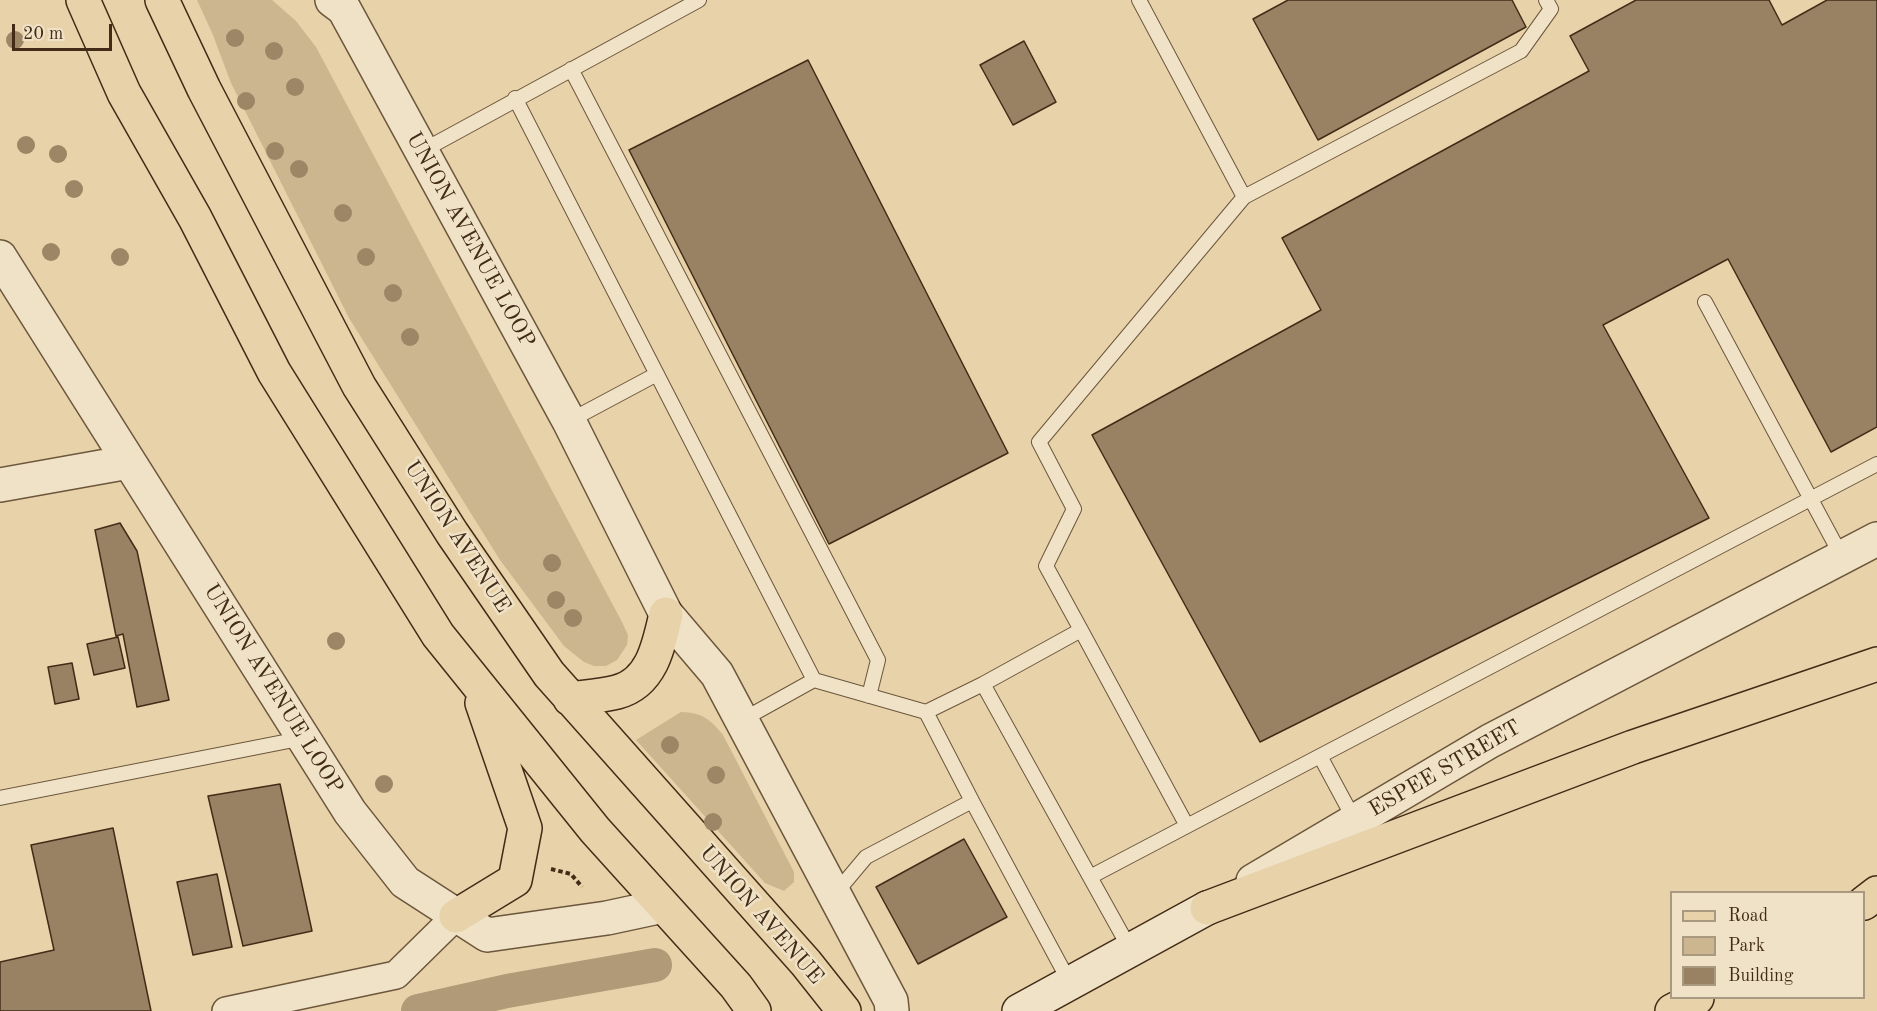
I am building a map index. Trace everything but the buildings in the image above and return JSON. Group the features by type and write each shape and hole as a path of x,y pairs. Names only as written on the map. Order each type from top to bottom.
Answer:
{"main road":[{"path":"83,0 124,93 195,218 274,372 438,635 595,830 736,987 754,1011"},
{"name":"UNION AVENUE","path":"162,0 204,89 359,386 452,533 549,674 806,963 844,1011"},
{"path":"570,699 618,692 643,677 658,648 666,614"},
{"path":"1207,908 1363,834 1633,747 1877,664"},
{"path":"456,916 515,879 525,828 475,681"},
{"path":"1865,902 1877,893"},
{"path":"1672,1011 1695,999"}],"street":[{"name":"UNION AVENUE LOOP","path":"332,0 344,9 422,151 569,422 666,614"},
{"name":"UNION AVENUE LOOP","path":"0,257 350,812 405,882 487,935 607,918 663,906"},
{"path":"0,485 129,462"},
{"name":"ESPEE STREET","path":"1363,834 1490,741 1877,539"},
{"path":"666,614 717,674 891,1001 892,1011"},
{"path":"1019,1011 1207,908"},
{"path":"226,1011 396,975 456,916"}],"lane":[{"path":"422,151 515,98 699,0"},
{"path":"1139,0 1244,197"},
{"path":"1187,826 1046,566 1074,509 1039,442 1244,197 1521,51 1551,9 1546,0"},
{"path":"572,69 878,660 869,696"},
{"path":"515,98 814,680"},
{"path":"1705,302 1842,557"},
{"path":"569,422 657,374"},
{"path":"1090,877 1877,464"},
{"path":"742,721 814,680 926,712 983,684 1081,630"},
{"path":"983,684 1130,949"},
{"path":"926,712 1070,983"},
{"path":"0,798 304,738"},
{"path":"1320,756 1363,834"},
{"path":"835,894 866,857 972,801"}],"path":[{"path":"550,868 571,874 587,892"}],"green space":[{"path":"197,0 272,0 296,21 316,47 622,622 628,635 627,645 617,660 606,666 594,666 584,662 564,646 500,560 349,318 231,83"},
{"path":"681,712 705,718 723,735 794,872 794,882 784,891 765,883 636,740"}],"waterway":[{"path":"418,1011 507,991 655,965"}]}
